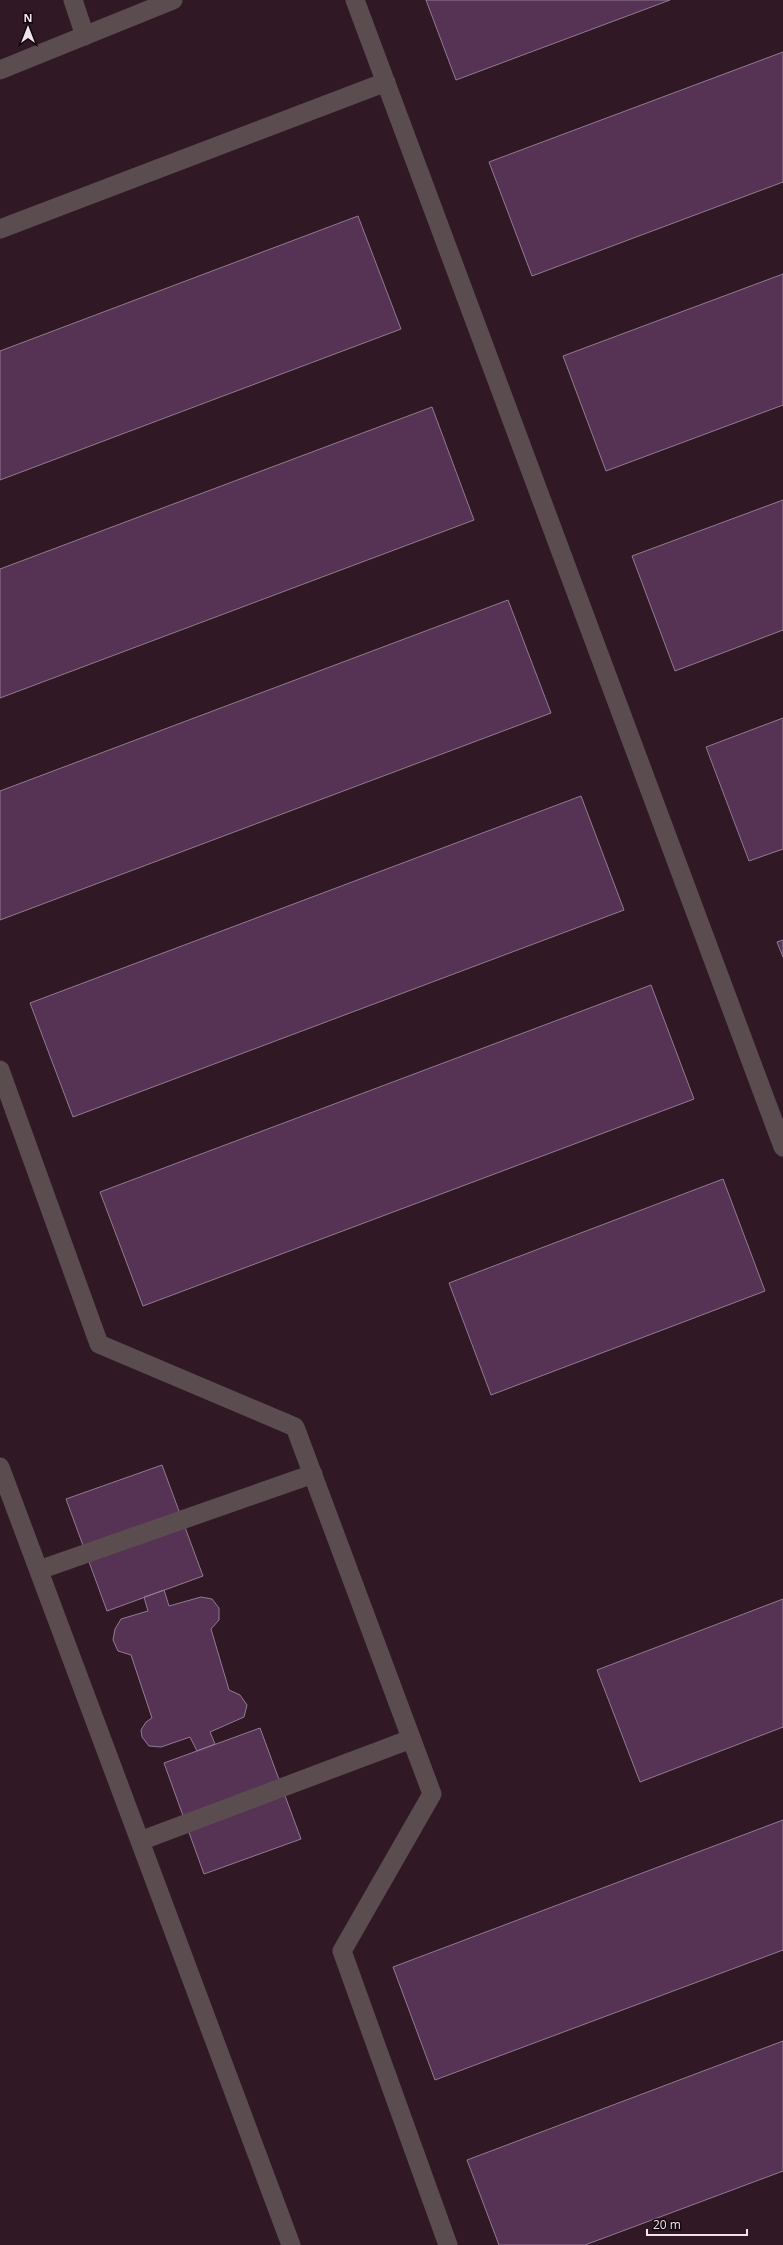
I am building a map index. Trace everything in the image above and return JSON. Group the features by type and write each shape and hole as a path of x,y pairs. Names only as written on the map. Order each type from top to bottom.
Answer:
{"lane":[{"path":"73,0 85,36"},
{"path":"0,70 173,0"},
{"path":"356,0 783,1147"},
{"path":"0,229 386,82"},
{"path":"0,1070 100,1344 296,1427 312,1474 432,1794 342,1951 448,2245"},
{"path":"0,1467 291,2245"},
{"path":"39,1570 312,1474"},
{"path":"140,1841 411,1740"}],"building":[{"path":"426,0 670,0 456,80"},
{"path":"783,52 783,182 532,276 489,162"},
{"path":"358,216 401,329 0,480 0,351"},
{"path":"783,274 783,405 606,471 563,356"},
{"path":"432,407 474,520 0,698 0,569"},
{"path":"783,500 783,630 675,671 632,556"},
{"path":"508,600 551,713 0,920 0,791"},
{"path":"783,718 783,849 749,861 706,747"},
{"path":"581,796 624,910 73,1117 30,1003"},
{"path":"783,940 783,957 777,942"},
{"path":"651,985 694,1099 143,1306 100,1192"},
{"path":"723,1179 765,1291 491,1395 449,1283"},
{"path":"162,1465 203,1576 107,1611 66,1499"},
{"path":"164,1590 169,1606 201,1597 212,1599 219,1608 219,1620 211,1629 229,1690 240,1695 247,1705 244,1717 210,1732 215,1744 197,1751 190,1737 161,1747 149,1746 142,1737 141,1730 146,1722 152,1718 131,1655 118,1651 113,1640 115,1629 121,1619 148,1611 144,1597"},
{"path":"783,1599 783,1727 640,1782 597,1670"},
{"path":"260,1728 301,1839 204,1874 164,1763"},
{"path":"783,1820 783,1950 435,2080 393,1967"},
{"path":"783,2041 783,2171 585,2245 499,2245 467,2160"}]}
